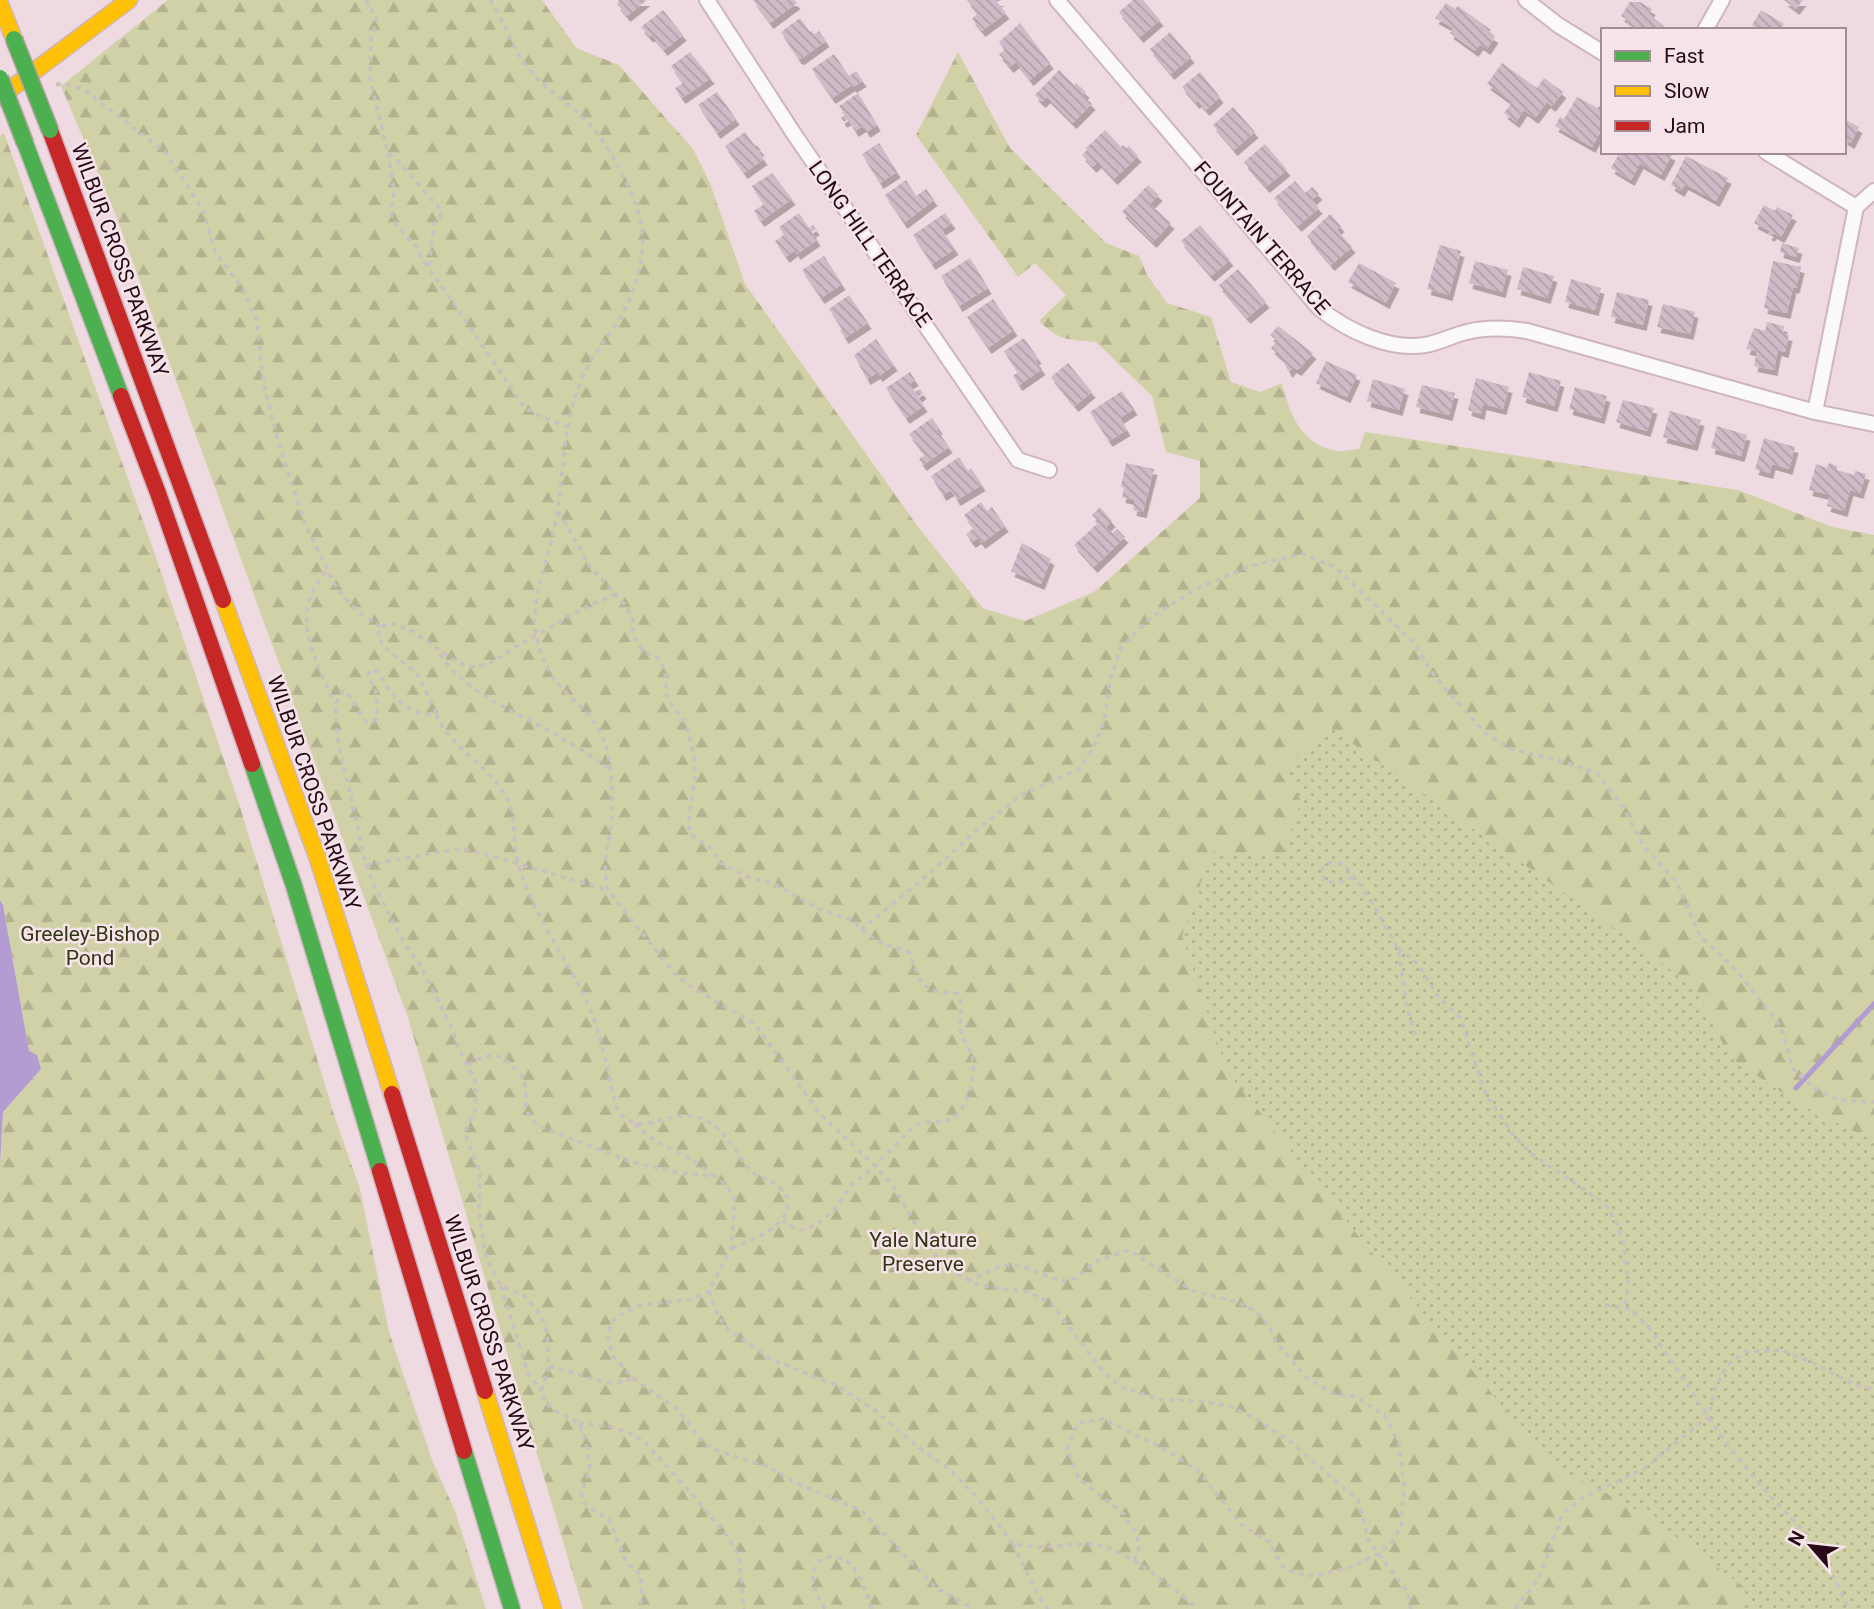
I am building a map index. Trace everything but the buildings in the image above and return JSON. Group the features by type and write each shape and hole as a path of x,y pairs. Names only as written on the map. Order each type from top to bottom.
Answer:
{"main road":[{"path":"0,97 129,0"},
{"name":"WILBUR CROSS PARKWAY","path":"0,4 50,130 318,859 553,1609"},
{"path":"0,78 158,493 293,886 512,1609"}],"street":[{"name":"LONG HILL TERRACE","path":"707,0 794,134 1018,460 1049,470"},
{"name":"FOUNTAIN TERRACE","path":"1057,0 1310,297 1331,318 1344,325 1399,345 1425,345 1470,331 1527,331 1815,412 1874,424"},
{"path":"1526,0 1558,25 1601,51"},
{"path":"1705,28 1722,0"},
{"path":"1769,154 1856,207"},
{"path":"1815,412 1856,207 1874,191"}],"path":[{"path":"366,0 377,19 371,40 370,79 388,153 394,191 391,211 393,220 416,247 525,408 568,427"},
{"path":"490,0 527,67 551,92 590,125 615,159 640,218 643,251 639,271 621,315 600,345 578,387 568,427 558,512 534,616 542,655 552,677 599,730 608,752 612,817 604,877 608,890 674,973 688,985 753,1023 761,1031 819,1113 875,1166 901,1198 918,1230 939,1259 968,1281 989,1288 1031,1293 1051,1303 1100,1368 1119,1386 1161,1400 1201,1401 1228,1406 1258,1419 1291,1442 1357,1500 1364,1519 1364,1530 1378,1554 1407,1591 1411,1609"},
{"path":"54,84 83,89 165,152 203,210 215,253 243,289 257,321 263,382 279,444 305,524 337,589 357,611 381,627"},
{"path":"388,153 440,210 440,217 434,224 429,268"},
{"path":"558,512 589,564 616,594 633,620 633,635 642,650 658,658 665,671 667,698 687,724 695,767 689,817 690,834 712,849 720,863 750,878 772,883 819,909 855,921 862,930 892,949 909,952 918,978 925,985 931,990 958,995 961,1001 961,1031 972,1057 973,1078 961,1108 953,1117 942,1122 918,1123 875,1166 850,1186 837,1207 823,1220 807,1229 797,1230 783,1221"},
{"path":"862,930 1021,795 1079,769 1091,752 1104,722 1110,681 1120,649 1152,617 1196,589 1250,566 1302,554 1335,567 1413,642 1436,678 1484,732 1511,749 1565,762 1598,774 1623,807 1644,847 1677,882 1700,936 1738,972 1781,1027 1793,1069 1814,1088 1838,1100 1874,1102"},
{"path":"327,571 316,583 309,597 306,618 309,647 335,705 338,740 366,865 403,941 420,965 451,1026 460,1052 475,1080 476,1108 466,1130 467,1140 480,1172 479,1209 484,1248 501,1286 527,1373 552,1409 579,1423 608,1426 628,1432 645,1442 727,1536 738,1556 744,1609"},
{"path":"616,594 582,609 489,664 471,667 438,651 412,631 398,625 390,623 381,627 378,635 383,646 418,675 441,727 477,761 506,797 514,824 518,862 549,935 588,1004 602,1041 617,1110 648,1138 700,1163 728,1187 735,1200 731,1249 709,1291 690,1300 640,1305 615,1318 608,1332 609,1347 613,1356 633,1378 678,1410 705,1444 720,1452 768,1466 794,1482 862,1511 936,1588 974,1609"},
{"path":"438,651 449,667 483,695 548,730 611,770"},
{"path":"335,705 342,691 349,694 361,716 367,722 373,722 377,718 377,695 368,674 373,669 384,680 389,691 414,711 428,716 436,713"},
{"path":"366,865 470,849 608,890"},
{"path":"1353,877 1343,882 1328,883 1321,872 1324,866 1331,862 1345,866 1371,901 1398,948 1420,966 1435,993 1460,1018 1486,1095 1515,1137 1533,1155 1604,1203 1615,1220 1623,1242 1628,1283 1625,1307"},
{"path":"1398,948 1406,1002 1415,1036"},
{"path":"468,1065 479,1057 491,1054 503,1057 523,1077 525,1106 530,1118 541,1127 632,1162 679,1173 715,1176"},
{"path":"635,1124 692,1116 710,1123 730,1140 754,1174 770,1181 788,1198 789,1209 783,1221 731,1249"},
{"path":"968,1281 1003,1265 1023,1266 1066,1281 1076,1278 1097,1261 1129,1250 1194,1292 1237,1302 1254,1310 1268,1324 1276,1342 1307,1378 1333,1393 1357,1397 1385,1416 1393,1429 1399,1444 1404,1485 1401,1525 1391,1543 1378,1554 1350,1567 1315,1576 1294,1573 1282,1566 1269,1542 1242,1525 1198,1470 1168,1451 1103,1419 1078,1423 1067,1448 1079,1479 1123,1513 1137,1535 1139,1548 1134,1561"},
{"path":"501,1286 526,1297 541,1316 547,1333 549,1367 541,1391"},
{"path":"709,1291 719,1318 729,1330 771,1359 838,1386 876,1411 950,1470 977,1497 1013,1544 1037,1594 1048,1609"},
{"path":"1605,1305 1625,1307 1639,1317 1660,1343 1725,1443 1824,1557 1849,1609"},
{"path":"1515,1609 1539,1577 1563,1513 1584,1497 1645,1468 1708,1417 1722,1374 1732,1361 1746,1352 1781,1350 1855,1385 1874,1390"},
{"path":"549,1367 572,1370 604,1382 621,1384 633,1378"},
{"path":"579,1423 585,1437 590,1469 581,1493 585,1504 609,1520 627,1564 641,1576 641,1609"},
{"path":"1013,1544 1040,1548 1072,1544 1102,1546 1134,1561 1171,1586 1198,1609"},
{"path":"825,1609 813,1581 815,1567 822,1559 831,1555 842,1558 850,1565 864,1584 872,1609"},
{"path":"739,1609 742,1602"}],"green space":[{"name":"Yale Nature Preserve","path":"168,0 542,0 918,527 1020,655 1874,547 1874,1609 657,1609"},
{"name":"Yale Nature Preserve","path":"168,0 542,0 576,48 619,65 693,149 710,183 745,284 918,527 982,608 1025,621 1094,592 1200,498 1200,461 1166,452 1152,396 1096,342 1059,336 1039,321 1066,295 1035,263 1018,277 916,135 958,52 1010,148 1106,243 1139,256 1147,275 1167,303 1211,317 1231,382 1260,392 1282,383 1299,426 1306,435 1325,448 1337,451 1359,449 1365,432 1738,490 1832,527 1874,535 1874,1141 1799,1104 1729,1057 1697,991 1651,954 1329,727 1284,769 1301,801 1283,856 1212,851 1182,936 1227,1071 1372,1253 1553,1465 1651,1518 1745,1588 1745,1609 583,1609 408,1018 115,213 61,86"},
{"name":"Greeley-Bishop Pond","path":"4,133 152,546 240,807 337,1124 360,1189 389,1332 432,1460 455,1511 486,1609 0,1609 0,1164 3,1112 41,1069 29,1051 0,900 0,136"}],"shaded area":[{"path":"0,900 29,1051 37,1055 41,1069 3,1112 0,1164"}],"waterway":[{"path":"1796,1088 1874,1004"}],"traffic: fast":[{"path":"14,39 50,130"},
{"path":"0,78 25,143"},
{"path":"25,143 121,396"},
{"path":"252,764 294,886 380,1171"},
{"path":"464,1451 512,1609"}],"traffic: slow":[{"path":"0,97 129,0"},
{"path":"0,4 14,39"},
{"path":"223,600 318,859 392,1094"},
{"path":"485,1391 553,1609"}],"traffic: jam":[{"path":"50,130 223,600"},
{"path":"121,396 158,493 252,764"},
{"path":"392,1094 485,1391"},
{"path":"380,1171 464,1451"}]}
